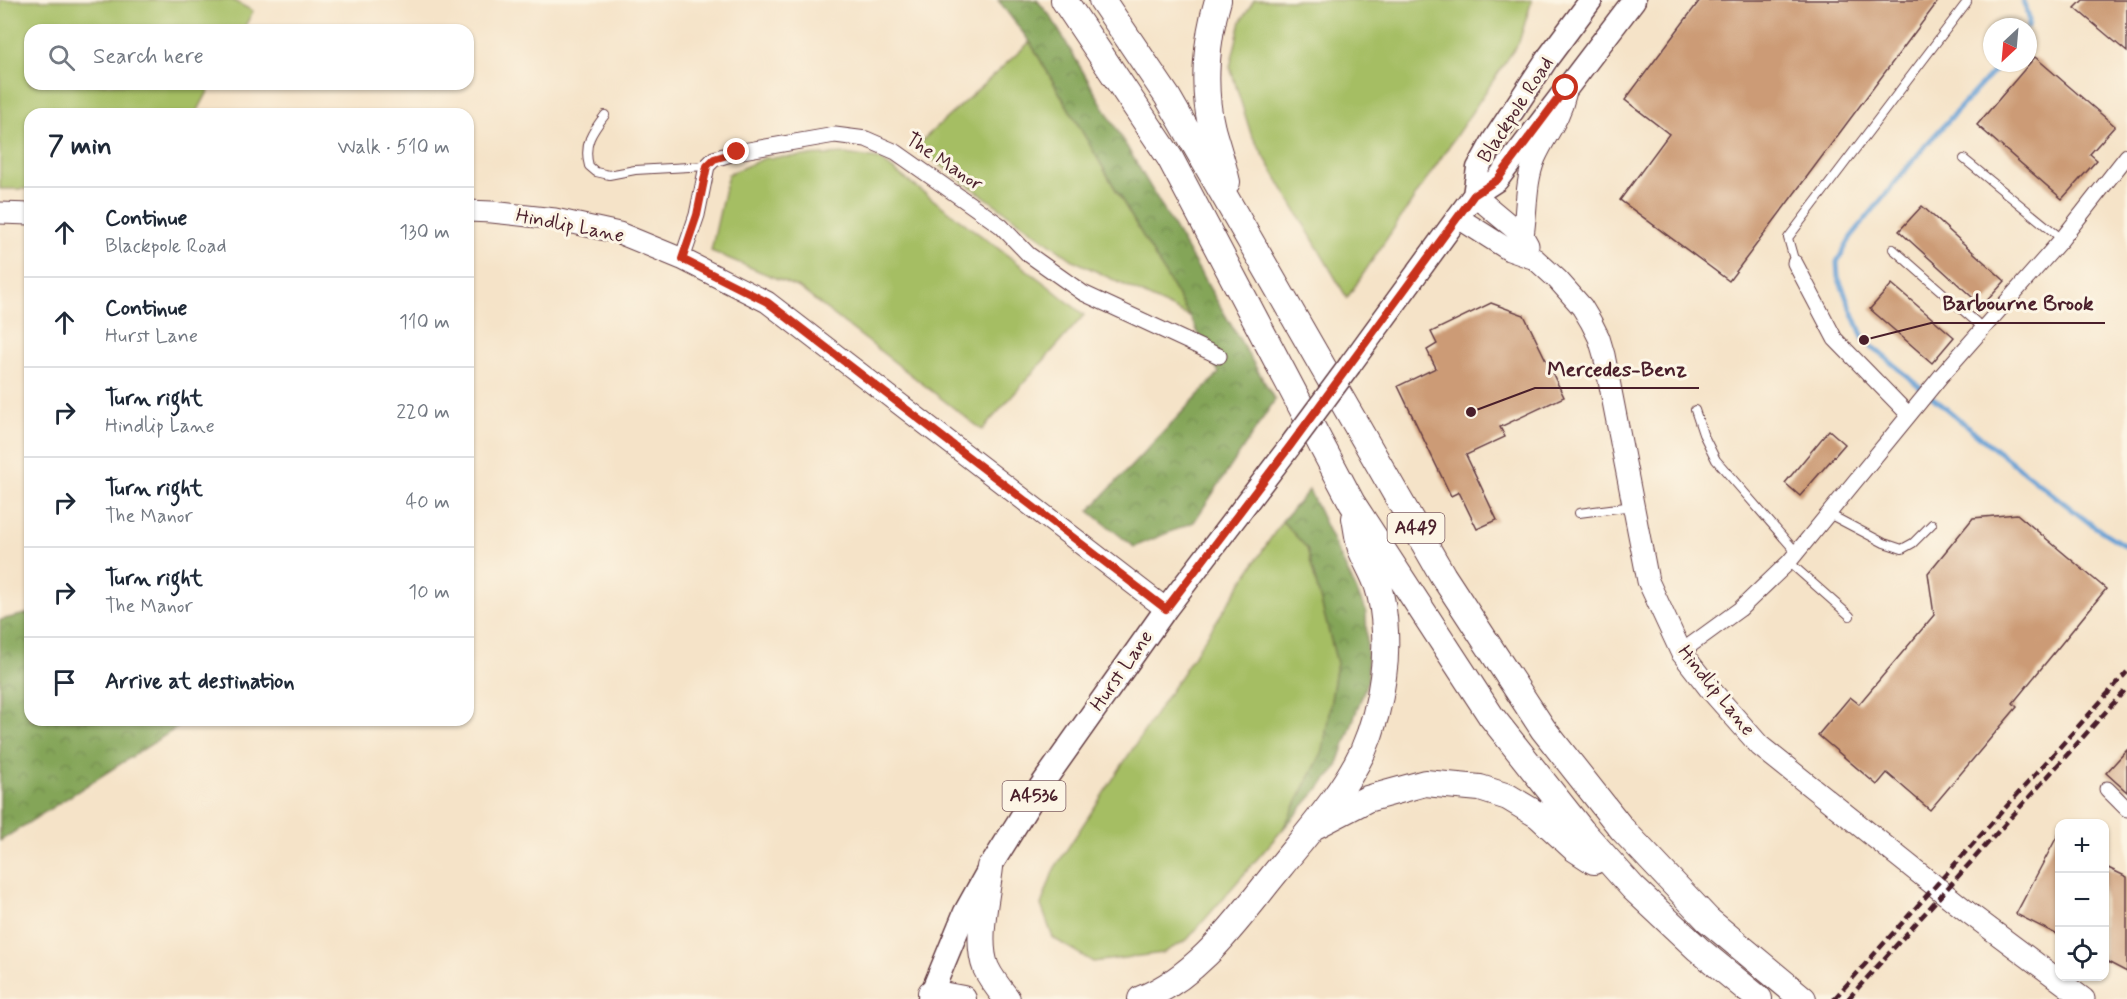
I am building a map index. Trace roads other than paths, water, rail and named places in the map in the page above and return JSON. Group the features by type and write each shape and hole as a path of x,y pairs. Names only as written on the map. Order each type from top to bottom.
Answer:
{"highway":[{"name":"A449","path":"1064,0 1170,158 1352,503 1491,716 1581,831 1633,888 1698,949 1759,999"},
{"name":"A449","path":"1102,0 1167,96 1443,576 1544,729 1622,830 1708,920 1803,999"},
{"path":"1218,0 1209,36 1208,99 1212,127 1224,167 1232,208"},
{"path":"1142,999 1170,984 1207,953 1312,828 1345,783 1363,751 1374,718 1383,676 1384,619 1378,587 1361,548 1352,503"},
{"path":"1312,828 1367,799 1425,783 1480,788 1508,797 1538,815 1574,848 1633,888"},
{"path":"990,867 981,936 982,952 986,968 1006,999"},
{"path":"930,996 963,999"}],"main road":[{"name":"Blackpole Road","path":"1474,195 1478,168 1493,141 1547,59 1591,0"},
{"name":"Blackpole Road","path":"1350,365 1474,195 1497,180 1634,0"},
{"name":"Hurst Lane","path":"930,996 965,912 1038,790 1166,609 1350,365"}],"street":[{"path":"1523,236 1531,171 1536,157 1561,112 1566,88"},
{"name":"The Manor","path":"707,166 714,159 737,152 835,135 866,139 896,152 1001,226 1028,254 1083,293 1219,356"},
{"path":"1681,652 1740,609 1793,557 1941,376 2062,239 2127,156"},
{"path":"682,259 697,215 707,166"},
{"name":"Hindlip Lane","path":"1474,195 1523,236 1535,259 1582,307 1599,338 1605,355 1647,581 1681,652 1760,746 1969,913 2084,999"},
{"name":"Hindlip Lane","path":"474,211 555,219 619,233 682,259 767,302 1166,609"},
{"path":"0,213 24,214"},
{"name":"Hindlip Lane","path":"1457,217 1509,250 1535,259"},
{"path":"1796,263 1835,339 1909,415"},
{"path":"2106,789 2127,809"}],"lane":[{"path":"1796,263 1788,238 1967,2"},
{"path":"605,115 591,133 586,147 589,166 597,172 609,175 635,170 707,166"},
{"path":"1964,159 2062,239"},
{"path":"1893,249 1983,328"},
{"path":"1695,410 1702,434 1716,460 1793,557 1850,616"},
{"path":"1579,513 1634,505"},
{"path":"1827,513 1902,549 1913,543 1932,524"}],"waterway":[{"path":"2022,0 2028,18"},
{"path":"1993,72 1925,146 1851,237 1837,262 1838,277 1864,340 1985,441 2092,525 2127,547"}],"railway":[{"path":"1834,999 2127,672"},
{"path":"1848,999 2127,688"}],"place":[{"name":"Barbourne Brook","path":"1864,340"},
{"name":"Mercedes-Benz","path":"1471,412"}]}
